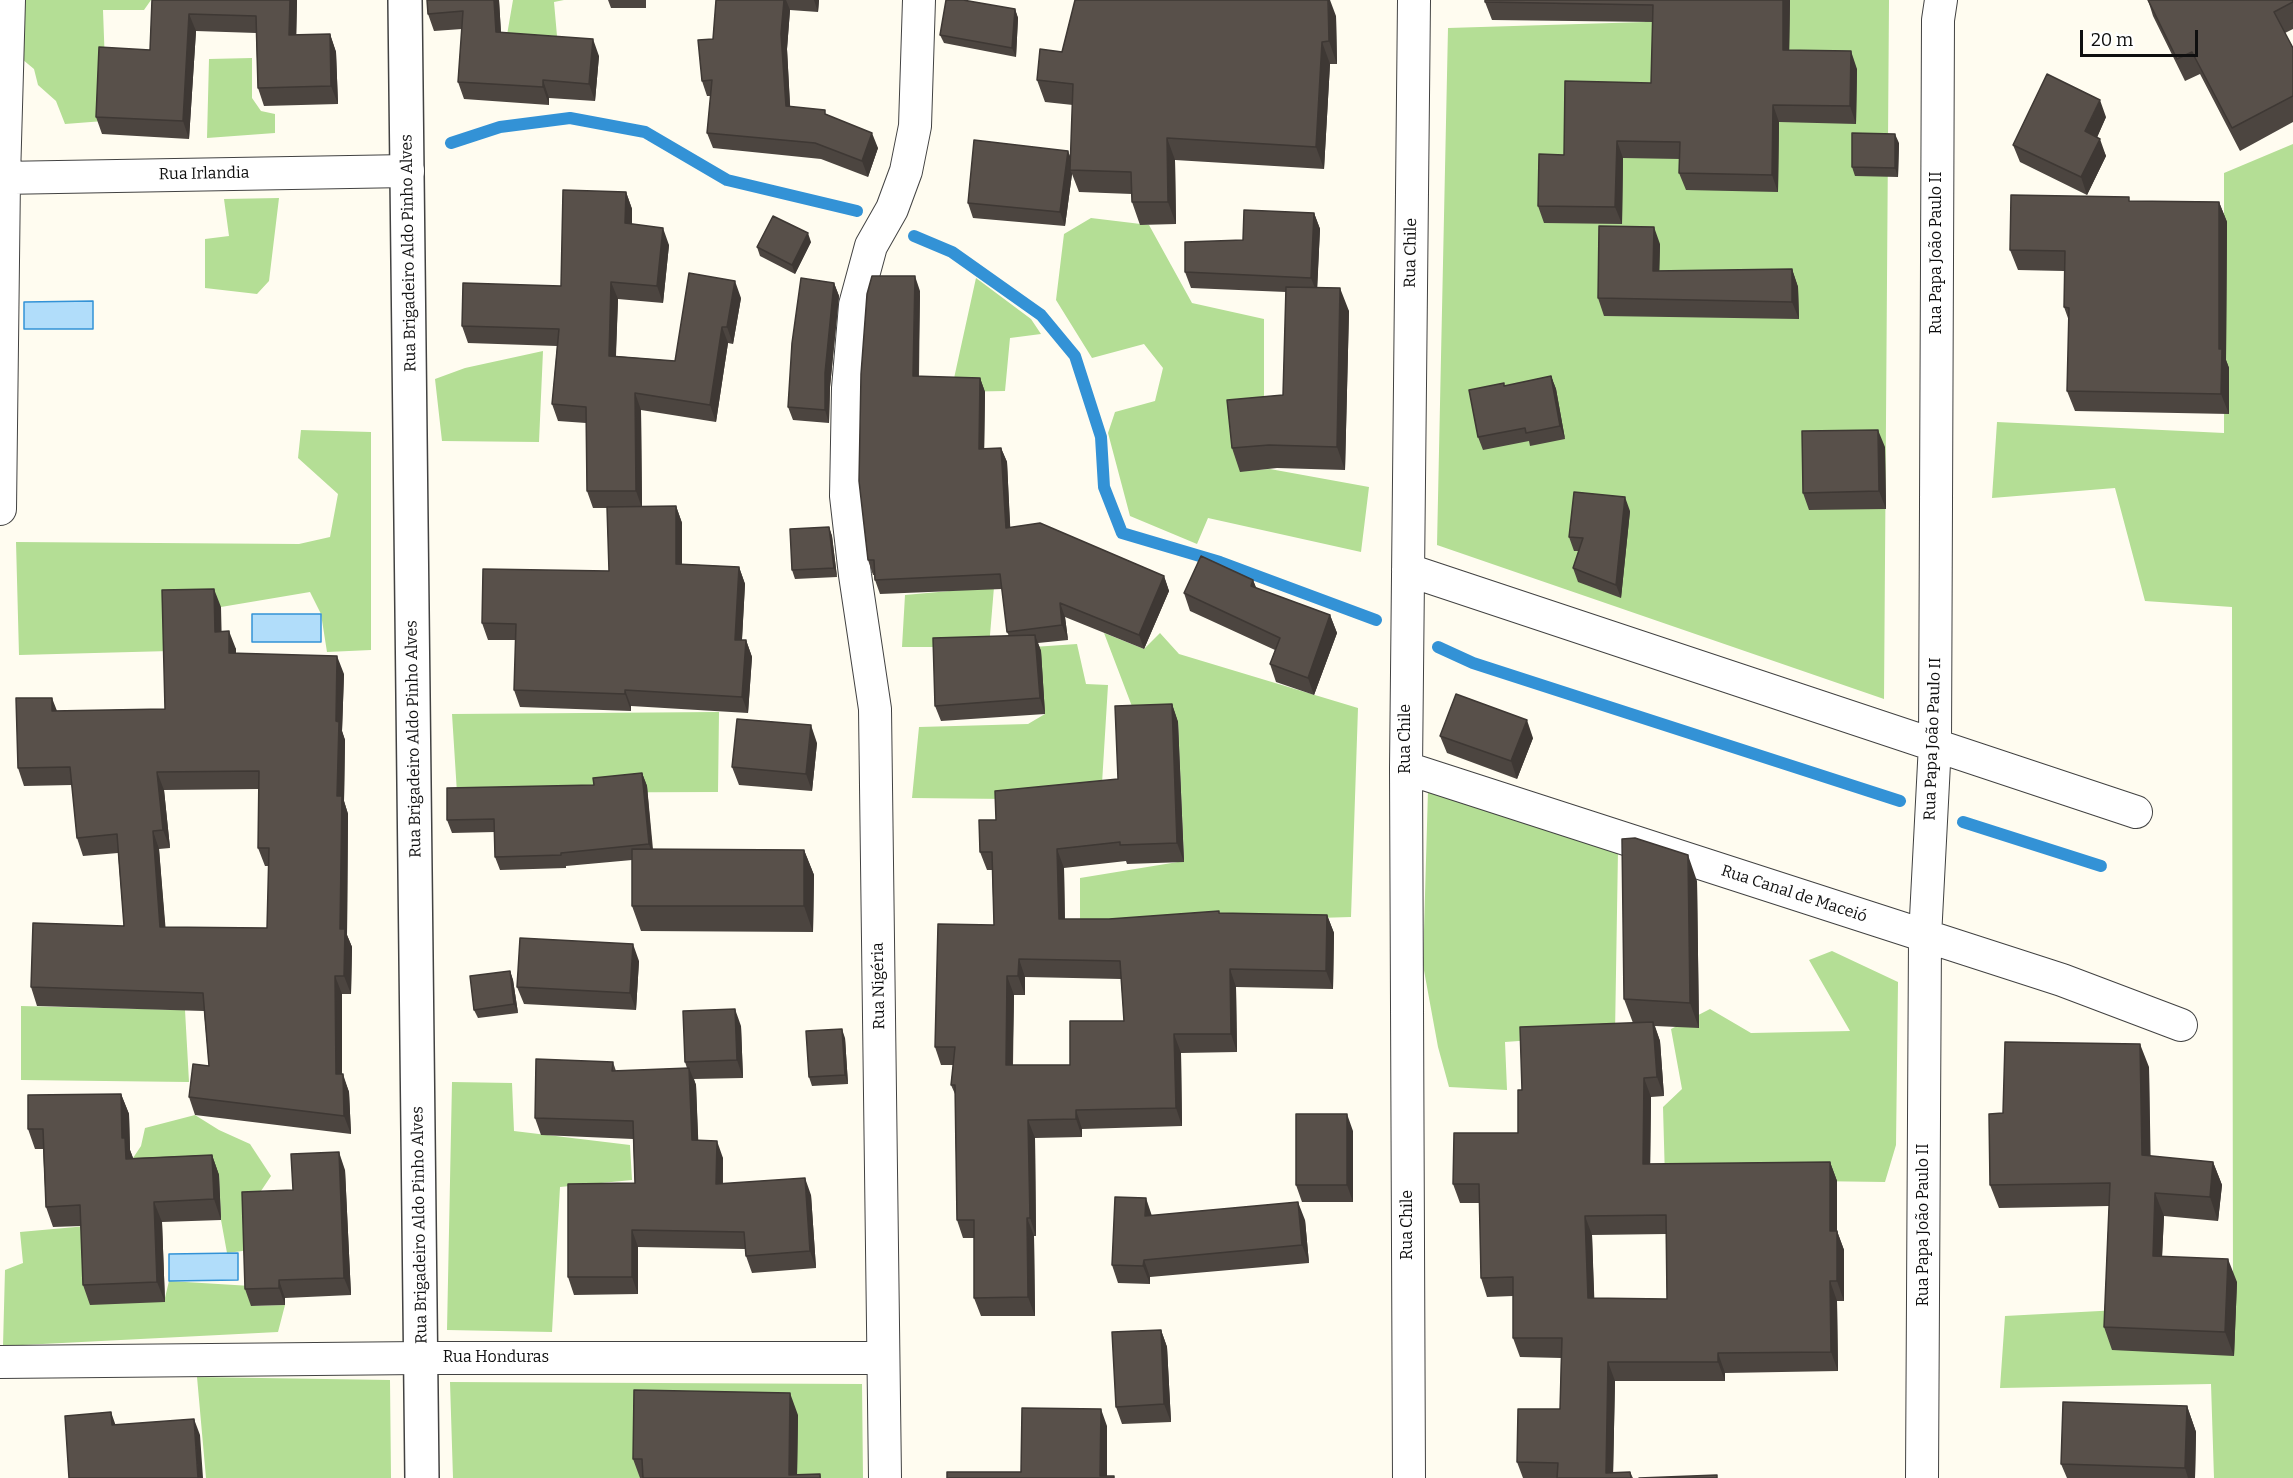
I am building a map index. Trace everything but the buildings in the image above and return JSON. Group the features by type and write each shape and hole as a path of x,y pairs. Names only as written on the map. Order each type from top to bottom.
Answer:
{"street":[{"path":"0,509 2,178 9,0"},
{"name":"Rua Brigadeiro Aldo Pinho Alves","path":"405,0 422,1478"},
{"name":"Rua Nigéria","path":"885,1478 875,709 846,496 848,388 855,305 871,246 892,209 906,171 915,126 919,0"},
{"name":"Rua Chile","path":"1408,1478 1406,768 1414,0"},
{"name":"Rua Papa João Paulo II","path":"1922,1478 1925,937 1935,744 1938,20 1941,0"},
{"name":"Rua Irlandia","path":"2,178 408,171"},
{"path":"1407,570 2136,812"},
{"name":"Rua Canal de Maceió","path":"1406,768 2062,980 2181,1025"},
{"name":"Rua Honduras","path":"0,1362 422,1358 884,1358"}],"green space":[{"path":"19,0 151,0 144,10 103,10 104,121 65,124 56,101 38,85 34,69 16,54"},
{"path":"513,0 564,0 554,2 557,36 507,35"},
{"path":"1653,0 1889,0 1884,699 1437,545 1448,28 1645,22"},
{"path":"252,58 252,98 261,111 275,114 275,133 207,138 209,59"},
{"path":"2293,144 2293,1478 2214,1478 2211,1384 2000,1388 2005,1316 2233,1304 2232,607 2145,601 2115,488 1992,498 1997,422 2224,433 2224,173"},
{"path":"279,198 269,281 257,294 205,288 205,239 229,236 224,199"},
{"path":"1091,218 1149,225 1192,303 1264,319 1264,409 1240,471 1270,469 1369,487 1361,552 1208,518 1197,544 1130,516 1108,433 1115,412 1155,401 1163,368 1144,344 1092,358 1056,300 1064,234"},
{"path":"976,278 1031,319 1041,334 1010,338 1005,391 951,392"},
{"path":"543,351 539,442 442,441 435,379 465,368"},
{"path":"301,430 371,432 371,650 327,652 321,614 310,592 221,607 169,608 170,651 19,655 16,542 299,544 330,537 338,494 298,458"},
{"path":"994,587 989,647 902,647 905,595"},
{"path":"1104,633 1144,649 1160,633 1179,654 1358,708 1351,917 1080,925 1080,878 1184,861 1178,722 1133,709"},
{"path":"1077,644 1086,684 1108,685 1101,800 912,798 919,727 1028,724 1045,714 1004,649"},
{"path":"719,712 718,792 457,793 452,714"},
{"path":"1428,790 1618,850 1615,1034 1505,1042 1507,1090 1449,1087 1438,1047 1423,965"},
{"path":"1832,951 1898,982 1896,1145 1885,1182 1665,1179 1663,1107 1682,1089 1671,1029 1710,1009 1751,1033 1850,1031 1809,960"},
{"path":"21,1006 185,1010 189,1082 21,1080"},
{"path":"452,1082 512,1083 514,1131 630,1145 632,1180 560,1187 552,1332 447,1330"},
{"path":"195,1115 219,1130 250,1144 271,1176 249,1209 250,1250 227,1253 221,1220 219,1175 134,1179 133,1158 141,1146 145,1128"},
{"path":"87,1226 164,1302 169,1281 251,1286 252,1306 285,1305 278,1332 3,1346 5,1270 23,1263 20,1232"},
{"path":"197,1377 390,1380 391,1478 206,1478"},
{"path":"450,1382 862,1384 863,1478 453,1478"}],"water":[{"path":"93,301 93,329 24,329 24,302"},
{"path":"252,614 321,614 321,642 252,642"},
{"path":"238,1253 238,1280 169,1281 169,1254"}],"waterway":[{"path":"451,143 500,127 570,118 645,132 727,180 857,211"},
{"path":"914,236 952,252 1041,315 1075,356 1101,437 1104,487 1122,533 1220,562 1376,620"},
{"path":"1438,647 1473,663 1900,801"},
{"path":"1963,822 2101,866"}]}
